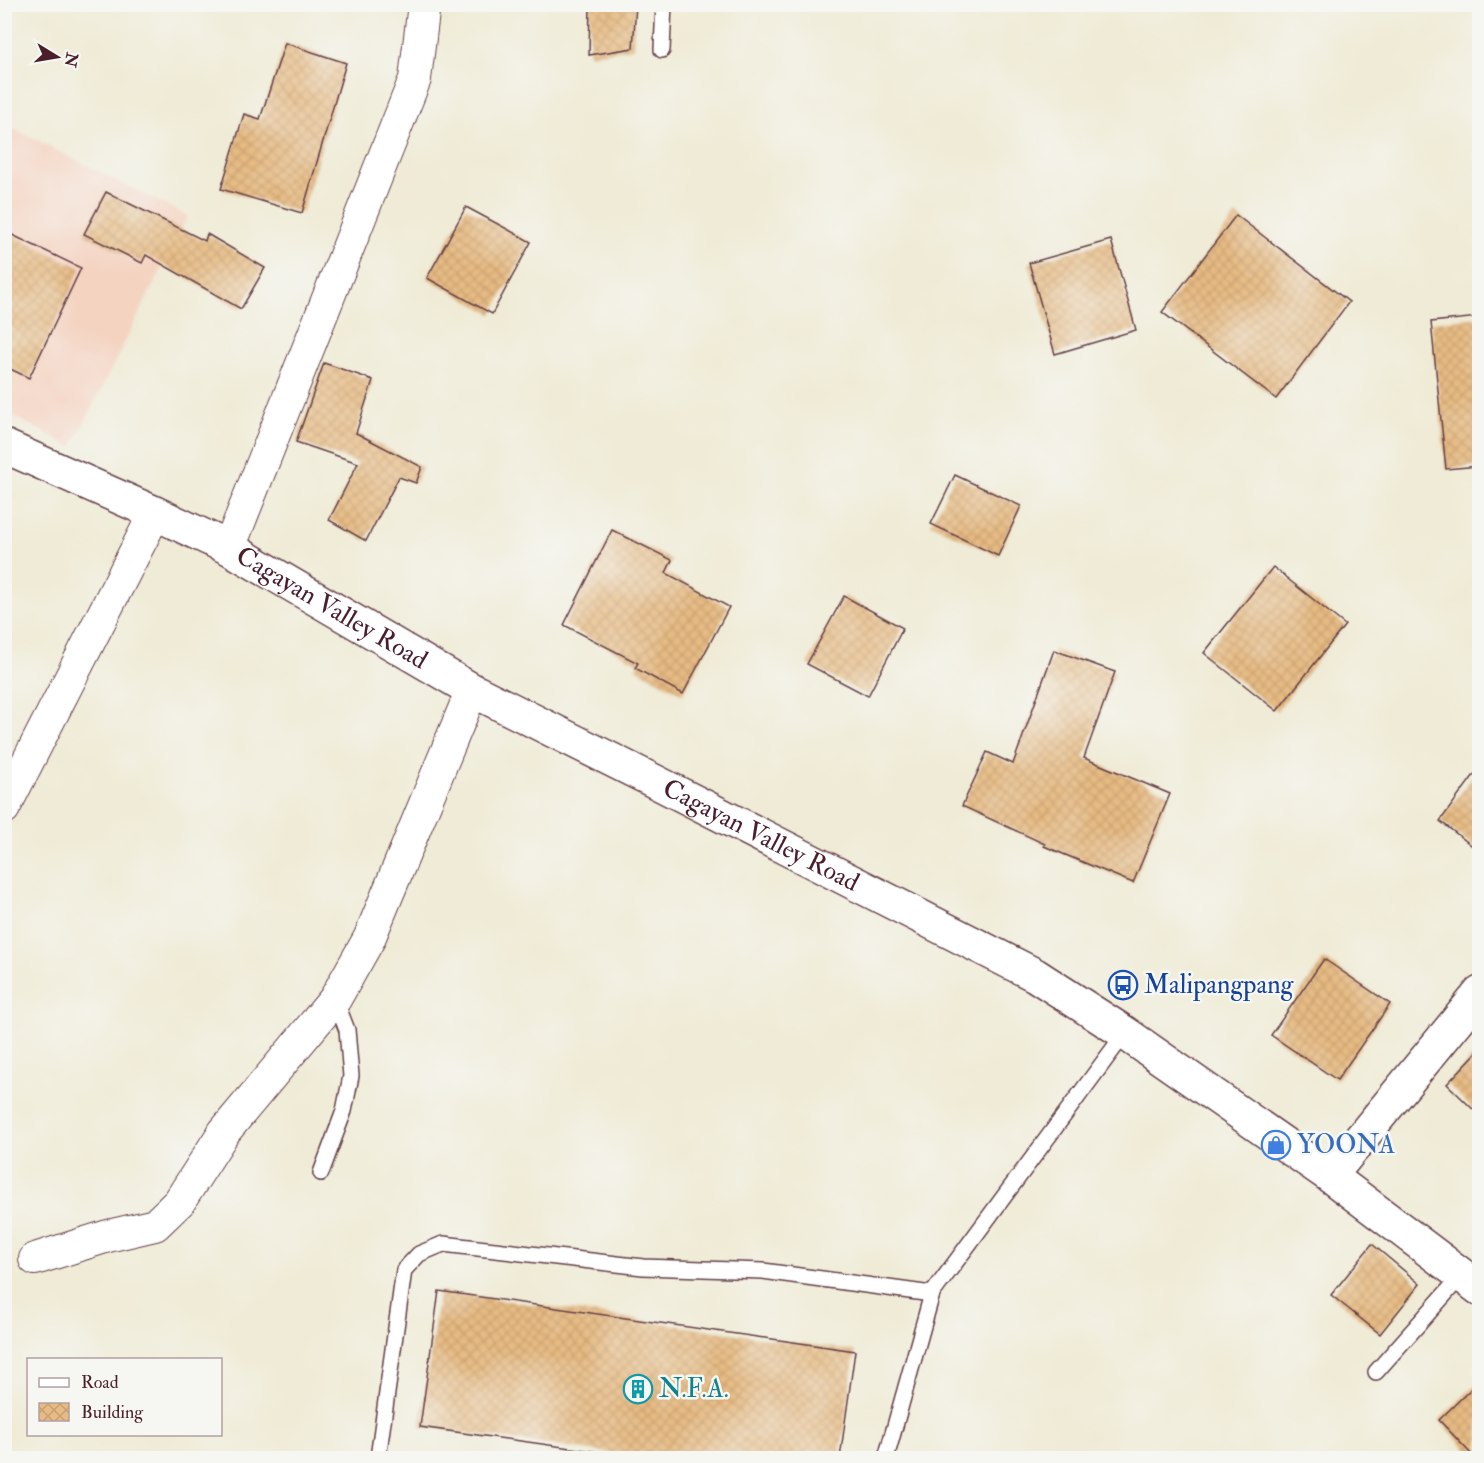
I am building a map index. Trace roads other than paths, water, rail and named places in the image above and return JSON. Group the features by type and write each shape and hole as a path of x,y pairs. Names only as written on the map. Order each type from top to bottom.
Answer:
{"main road":[{"name":"Cagayan Valley Road","path":"4,446 229,548 472,690 1035,975 1125,1033 1330,1176 1471,1282"},
{"path":"1330,1176 1479,993"}],"street":[{"path":"229,548 414,79 424,4"},
{"path":"4,807 155,513"},
{"path":"36,1259 108,1236 155,1225 179,1202 224,1132 334,999 369,939 472,690"}],"lane":[{"path":"662,50 664,4"},
{"path":"321,1173 344,1111 351,1076 347,1030 334,999"},
{"path":"886,1458 932,1294 1125,1033"},
{"path":"378,1458 404,1270 419,1254 442,1244 643,1267 763,1271 932,1294"},
{"path":"1376,1372 1471,1282"}],"place":[{"name":"Malipangpang","path":"1123,985"},
{"name":"YOONA","path":"1276,1145"},
{"name":"N.F.A.","path":"638,1389"}]}
